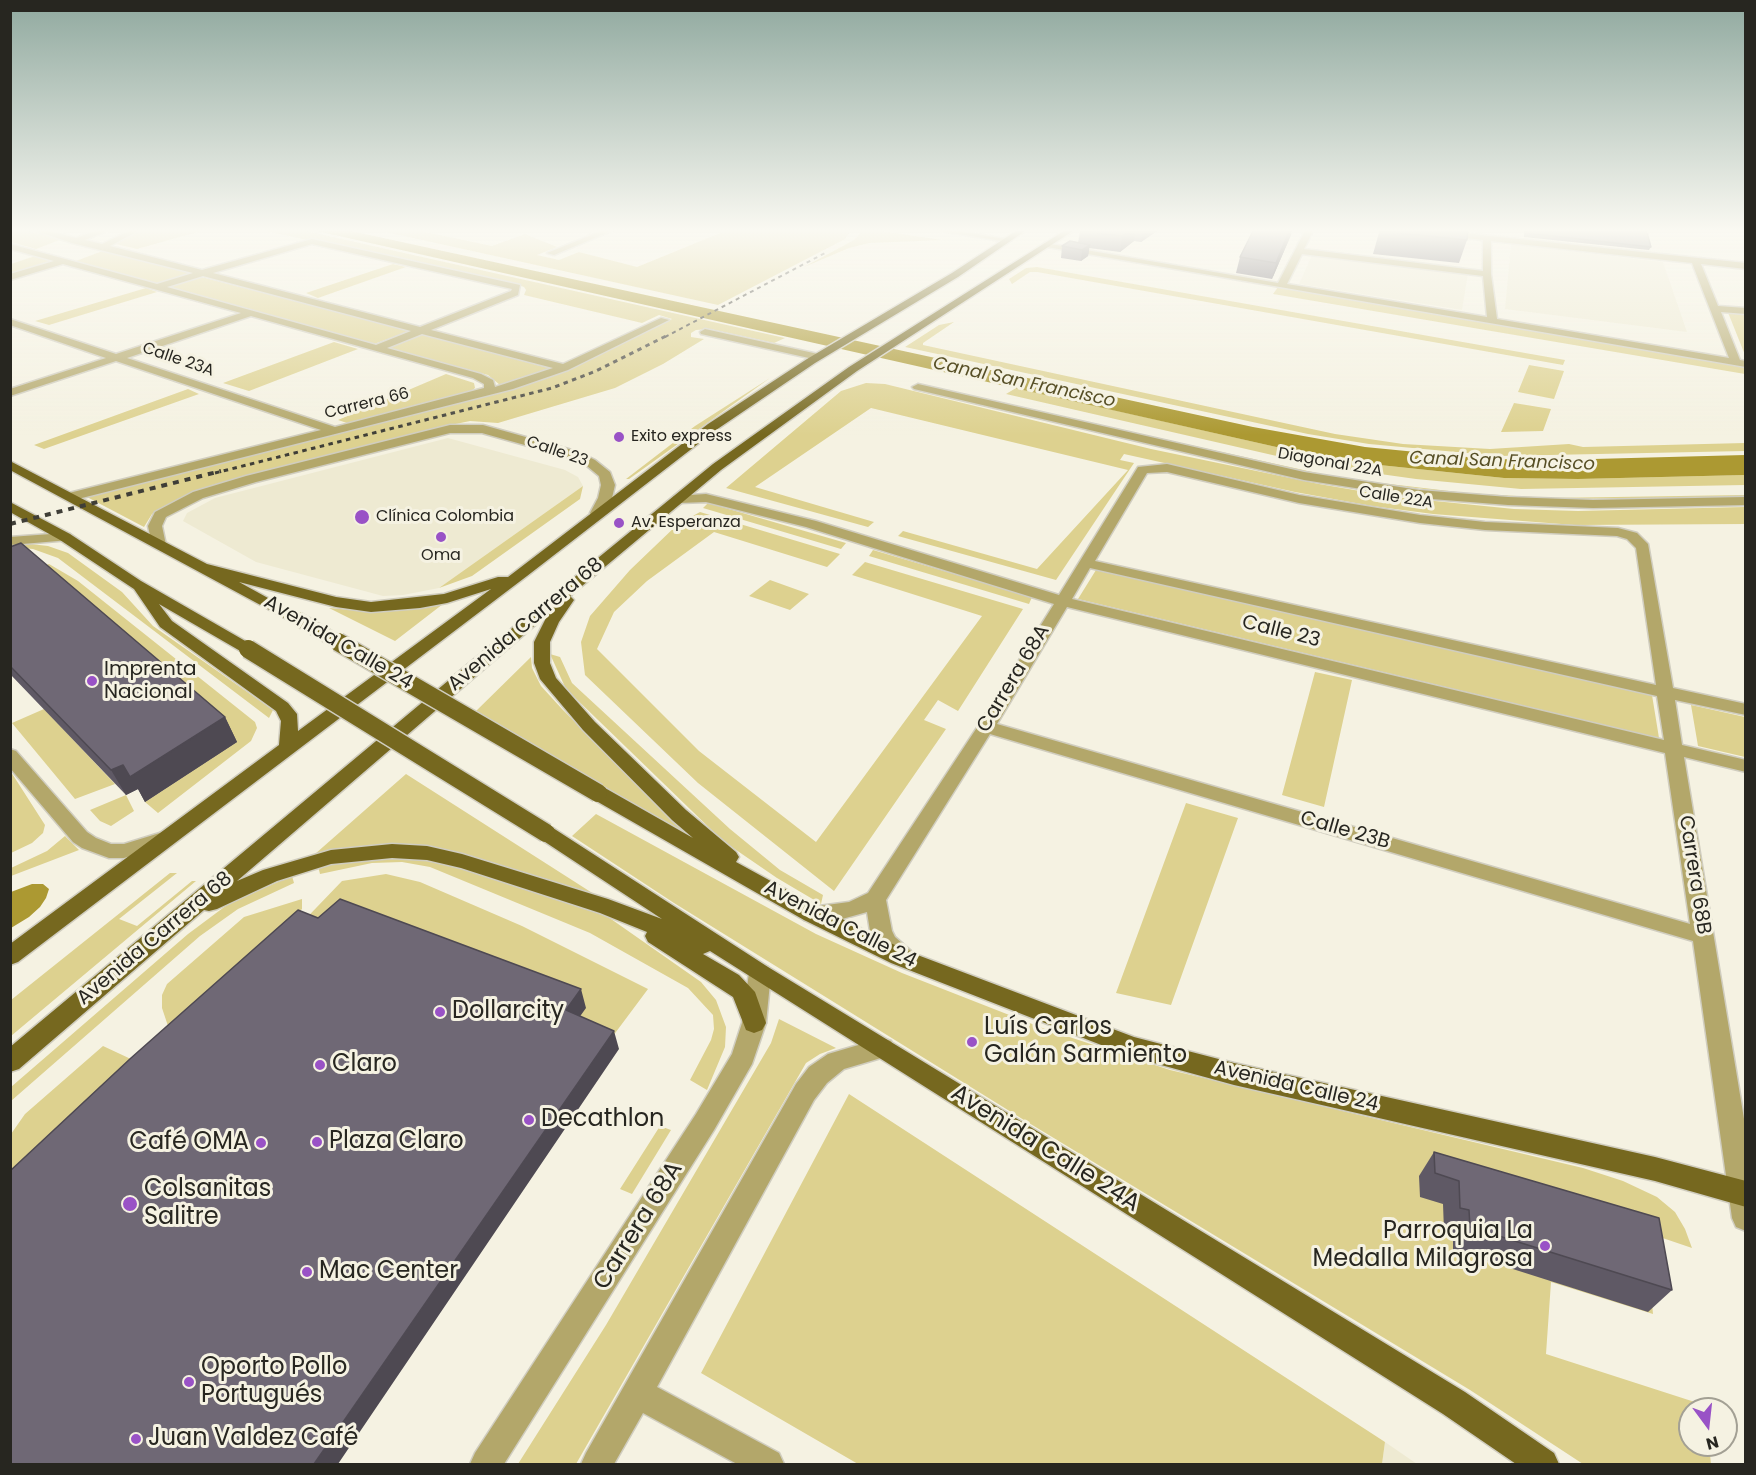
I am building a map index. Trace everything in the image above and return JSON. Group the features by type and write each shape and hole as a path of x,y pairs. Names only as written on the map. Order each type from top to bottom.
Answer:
{"main road":[{"name":"Avenida Carrera 68","path":"10,956 522,573 597,513 712,427 818,357 916,298"},
{"name":"Avenida Carrera 68","path":"10,1062 580,580 700,482 870,358 964,298"},
{"name":"Avenida Calle 24","path":"10,465 298,619 598,794 812,914 904,959 1131,1047 1234,1074 1655,1169 1745,1202"},
{"path":"12,507 65,537 136,584 166,624 288,714 290,734 288,748"},
{"path":"200,567 336,602 371,607 447,598 522,573"},
{"path":"580,580 544,636 541,655 548,679 589,726 679,815 765,887"},
{"name":"Avenida Calle 24A","path":"136,584 248,649 546,833 750,967 1445,1397 1543,1464"},
{"path":"181,917 237,889 308,863 358,853 393,851 427,853 462,861 608,907 750,967"},
{"path":"608,907 731,982 747,999 754,1023"}],"street":[{"path":"196,298 486,379 490,384 488,392"},
{"path":"296,298 564,368"},
{"path":"377,348 503,298"},
{"path":"1352,298 1741,363"},
{"path":"1490,298 1492,321"},
{"path":"1710,298 1741,363"},
{"path":"1714,308 1746,311"},
{"path":"10,393 251,313"},
{"name":"Carrera 66","path":"70,497 488,392 564,368 664,320"},
{"name":"Calle 23A","path":"10,322 335,431"},
{"path":"705,332 818,357"},
{"name":"Diagonal 22A","path":"1746,491 1631,494 1513,493 1367,479 1289,465 921,385 1304,476 1409,493 1553,503 1746,501"},
{"name":"Calle 23","path":"159,545 155,526 160,515 198,495 435,432 466,428 483,429 575,455 591,463 605,475 608,485 605,498 597,513"},
{"name":"Calle 22A","path":"1157,467 1299,499 1420,519 1485,526 1602,530 1632,537"},
{"name":"Carrera 68A","path":"875,900 986,727 1143,470 1157,467"},
{"name":"Calle 23","path":"700,482 715,491 764,506 812,525"},
{"name":"Calle 23","path":"679,499 706,498 812,525 1061,601 1746,766"},
{"path":"10,541 65,537"},
{"name":"Carrera 68B","path":"1632,537 1643,547 1745,1202"},
{"name":"Calle 23","path":"1086,562 1746,710"},
{"name":"Calle 23B","path":"986,727 1703,936"},
{"path":"10,755 80,837 89,843 110,851 124,851 170,836"},
{"path":"812,914 835,913 875,900 881,931 887,943 904,959"},
{"name":"Carrera 68A","path":"486,1464 705,1122 743,1057 754,1023 750,967"},
{"path":"597,1464 806,1092 818,1075 837,1061 882,1048"},
{"path":"637,1392 768,1464"}],"shaded area":[{"path":"113,298 138,298 49,325 35,321"},
{"path":"209,298 282,298 410,331 374,344"},
{"path":"536,298 605,298 785,338 774,343 710,329 696,330 691,333 691,337 704,339 663,364 615,388 498,423 470,421 265,471 188,495 152,514 144,527 87,497 512,389 567,370 672,319 659,315 642,323"},
{"path":"685,298 732,298 718,305"},
{"path":"1183,298 1212,298 1565,360 1563,365"},
{"path":"1296,298 1342,298 1745,366 1745,374"},
{"path":"1386,298 1464,298 1462,310"},
{"path":"1506,298 1675,298 1687,332 1505,309"},
{"path":"1727,310 1745,312 1745,355"},
{"path":"954,322 923,345 1335,434 1403,444 1490,449 1569,444 1583,447 1745,443 1745,451 1500,456 1369,444 1308,434 905,347 939,325"},
{"path":"422,333 553,369 500,385 488,375 386,347"},
{"path":"334,342 358,349 249,391 223,383"},
{"path":"1529,365 1564,371 1554,399 1518,392"},
{"path":"446,374 474,383 475,388 469,393 350,424 338,420"},
{"path":"770,378 629,479 626,479 695,426"},
{"path":"866,383 885,384 1151,449 1319,484 1395,497 1514,509 1578,511 1745,507 1746,524 1574,525 1433,514 1295,492 1124,454 1120,460 1134,463 1056,580 898,536 903,531 1037,569 1128,470 871,408 755,487 874,522 868,527 726,488 841,391"},
{"path":"923,386 1326,475 1381,483 1466,493 1550,498 1745,495 1745,497 1552,499 1467,494 1382,484 1326,476"},
{"path":"1016,388 1303,453 1370,464 1504,478 1578,479 1745,475 1745,485 1521,489 1416,479 1316,465 1006,394"},
{"path":"188,389 199,394 44,449 34,445"},
{"path":"1514,403 1551,409 1543,431 1501,432"},
{"name":"Clínica Colombia","path":"448,438 565,470 578,477 583,486 439,588 403,595 383,596 256,562 183,521 187,513 215,498"},
{"path":"583,486 580,499 472,576 439,588"},
{"path":"708,503 846,543 841,549 703,508"},
{"path":"700,512 840,554 827,567 714,532 647,581 614,612 597,649 699,751 816,842 982,616 852,575 865,562 1023,609 958,711 938,700 924,720 946,729 834,891 698,783 585,675 581,642 590,616 630,570 678,524"},
{"path":"22,543 48,546 68,553 122,592 153,626 273,710 269,718 58,558 33,549 22,548"},
{"path":"873,550 1032,597 1029,604 869,556"},
{"path":"49,564 78,581 255,722 257,728 251,741 158,813 145,802 236,742 37,568"},
{"path":"1096,570 1652,695 1659,738 1078,599"},
{"path":"770,580 809,594 790,610 749,596"},
{"path":"443,604 395,641 329,608 377,612"},
{"path":"550,654 560,657 572,683 730,829 780,870 823,895 821,904 777,878 723,841 566,689"},
{"path":"531,657 532,668 541,686 686,833 474,713"},
{"path":"1315,672 1352,680 1324,807 1282,795"},
{"path":"1691,705 1745,717 1745,757 1698,746"},
{"path":"44,709 115,784 75,799 12,723"},
{"path":"11,772 45,825 43,833 32,843 11,853"},
{"path":"406,774 597,896 379,847 315,854"},
{"path":"126,795 134,811 111,826 100,821 90,810"},
{"path":"1186,803 1238,818 1171,1005 1116,993"},
{"path":"596,814 816,934 902,973 1045,1029 1170,1070 1583,1168 1623,1181 1657,1197 1675,1212 1692,1248 1645,1232 1653,1314 1551,1282 1546,1354 1679,1397 1678,1457 1710,1457 1711,1464 1583,1464 1470,1390 1024,1120 674,903 572,836"},
{"path":"65,836 79,850 11,876 11,868 47,851"},
{"path":"373,856 437,860 601,912 701,982 716,1000 726,1027 725,1047 707,1090 690,1080 711,1040 714,1029 713,1015 688,988 590,933 430,867 402,862 372,863 320,874 318,866"},
{"path":"170,873 177,873 119,919 137,926 192,881 196,881 11,1036 11,1000"},
{"path":"386,874 420,882 522,926 648,989 607,1044 571,1029 216,1012 342,881"},
{"path":"292,876 294,883 238,909 200,936 11,1101 11,1087 188,934 231,902"},
{"path":"302,899 302,909 172,1038 162,1008 162,995 167,984 244,917"},
{"path":"779,1019 836,1048 806,1063 576,1464 518,1464 606,1325 771,1043"},
{"path":"103,1046 148,1067 11,1193 11,1134 25,1114"},
{"path":"849,1094 1385,1442 1382,1464 858,1464 701,1373"},
{"path":"660,1126 671,1130 632,1194 620,1189"},
{"path":"1385,1442 1417,1464 1382,1464"}],"water":[{"name":"Canal San Francisco","path":"614,298 659,298 1253,427 1365,447 1488,459 1555,460 1745,455 1745,475 1578,479 1504,478 1370,464 1303,453"},
{"path":"32,884 43,884 49,889 46,898 29,917 11,928 11,892"}],"building":[{"name":"Imprenta Nacional","path":"21,543 225,717 130,777 123,765 111,770 10,666 10,547"},
{"name":"Plaza Claro","path":"340,899 581,989 566,1010 614,1031 314,1464 10,1464 10,1171 131,1058 298,910 318,918"},
{"path":"1434,1152 1659,1218 1672,1290 1470,1227 1469,1210 1460,1208 1459,1181 1435,1173"}],"railway":[{"path":"665,337 740,298"},
{"path":"215,473 552,388 596,371 668,335"},
{"path":"10,524 221,471"}],"place":[{"name":"Exito express","path":"619,437"},
{"name":"Clínica Colombia","path":"362,517"},
{"name":"Av. Esperanza","path":"619,523"},
{"name":"Oma","path":"441,537"},
{"name":"Imprenta Nacional","path":"92,681"},
{"name":"Dollarcity","path":"440,1012"},
{"name":"Luís Carlos Galán Sarmiento","path":"972,1042"},
{"name":"Claro","path":"320,1065"},
{"name":"Decathlon","path":"529,1120"},
{"name":"Plaza Claro","path":"317,1142"},
{"name":"Café OMA","path":"261,1143"},
{"name":"Colsanitas Salitre","path":"130,1204"},
{"name":"Parroquia La Medalla Milagrosa","path":"1545,1246"},
{"name":"Mac Center","path":"307,1272"},
{"name":"Oporto Pollo Portugués","path":"189,1382"},
{"name":"Juan Valdez Café","path":"136,1439"}]}
